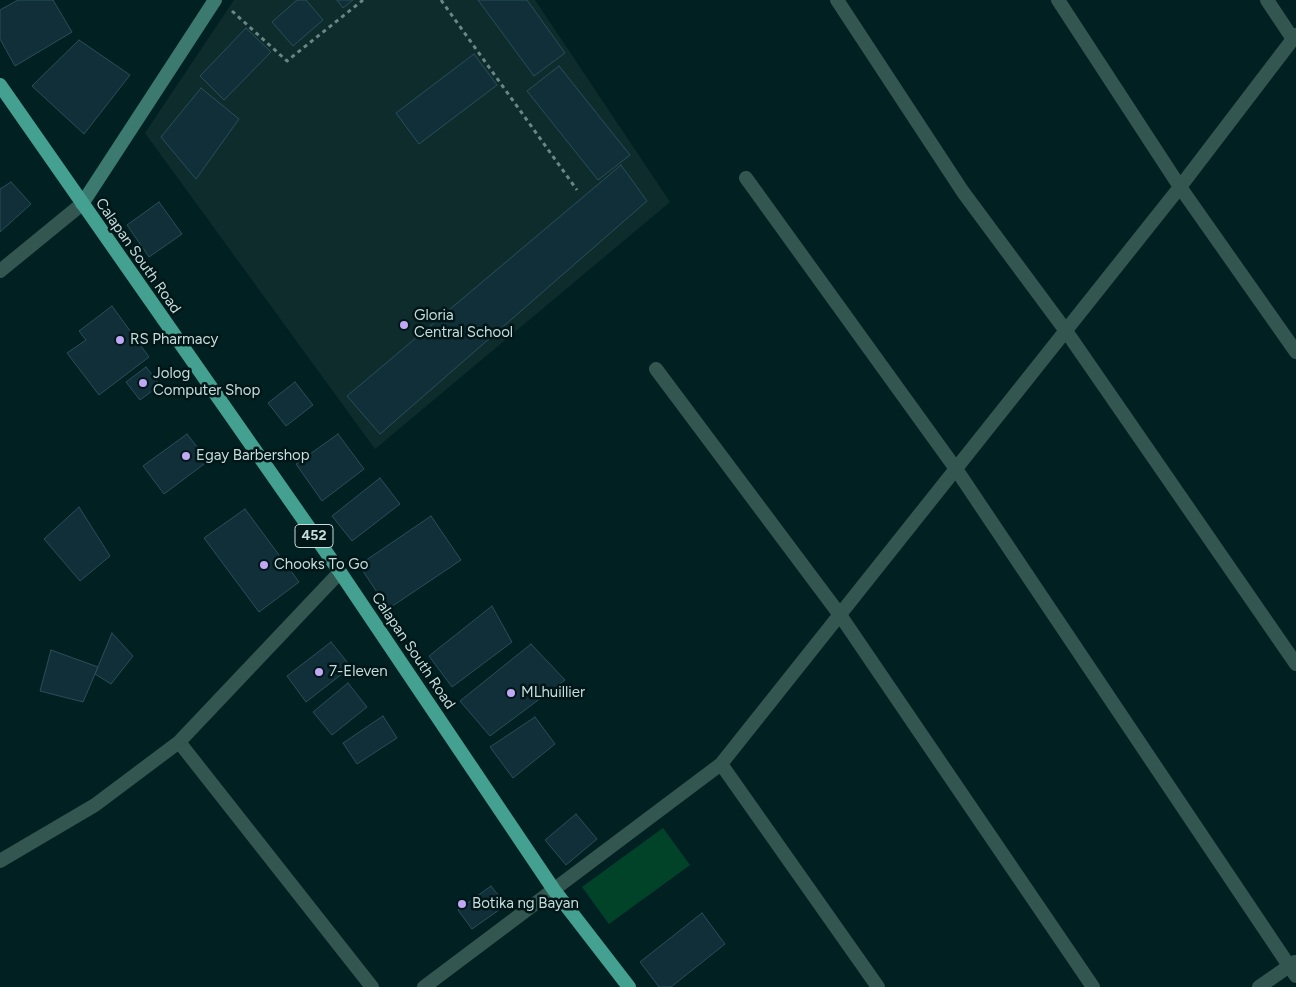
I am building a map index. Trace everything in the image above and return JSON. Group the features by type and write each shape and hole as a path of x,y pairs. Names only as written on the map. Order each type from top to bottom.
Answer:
{"highway":[{"name":"Calapan South Road","path":"0,85 340,572 554,890 629,987"}],"main road":[{"path":"82,204 221,3"}],"street":[{"path":"837,0 963,192 1066,331 1296,664"},
{"path":"1058,0 1180,187 1296,352"},
{"path":"424,987 721,764 1180,187 1294,37 1267,0"},
{"path":"746,178 956,469 1294,968 1259,987"},
{"path":"0,271 82,204"},
{"path":"656,369 840,615 1093,987"},
{"path":"0,862 95,806 179,742 340,572"},
{"path":"179,742 372,987"},
{"path":"721,764 878,987"}],"path":[{"path":"221,3 287,61 363,0"},
{"path":"441,0 577,190"}],"shaded area":[{"name":"Gloria Central School","path":"234,0 535,0 670,202 375,449 145,133"}],"green space":[{"path":"663,828 690,865 609,924 582,887"}],"building":[{"path":"18,0 53,0 72,32 15,66 0,39 0,10"},
{"path":"297,0 306,0 323,20 293,46 272,22"},
{"path":"337,0 353,0 343,8"},
{"path":"478,0 527,0 565,53 534,76"},
{"path":"246,28 271,52 224,100 200,76"},
{"path":"79,40 130,75 84,134 32,86"},
{"path":"474,54 497,85 419,144 396,113"},
{"path":"559,66 630,155 598,180 527,91"},
{"path":"201,88 239,119 196,179 161,137"},
{"path":"621,165 647,201 380,434 347,396"},
{"path":"11,182 31,204 0,232 0,189"},
{"path":"159,202 182,234 149,257 127,225"},
{"path":"112,306 149,357 99,395 67,353 86,340 79,331"},
{"path":"146,367 160,385 140,400 126,382"},
{"path":"295,382 313,405 286,426 268,403"},
{"path":"187,434 208,461 164,494 143,466"},
{"path":"338,434 364,469 322,501 296,464"},
{"path":"380,478 400,504 352,541 332,516"},
{"path":"79,507 110,556 80,581 44,539"},
{"path":"245,509 299,582 259,612 204,538"},
{"path":"431,516 461,560 388,609 359,565"},
{"path":"492,606 512,642 452,687 429,656"},
{"path":"112,633 133,656 111,684 95,674"},
{"name":"7-Eleven","path":"331,642 351,667 306,702 287,676"},
{"path":"531,644 565,680 490,736 460,701"},
{"path":"51,650 98,667 83,702 40,691"},
{"path":"348,683 367,707 332,735 313,712"},
{"path":"383,716 397,738 357,764 343,743"},
{"path":"535,717 555,744 513,778 490,747"},
{"path":"576,814 597,839 566,865 545,840"},
{"path":"491,886 506,905 472,929 458,910"},
{"path":"702,913 725,944 671,987 659,987 640,962"}],"place":[{"name":"Gloria Central School","path":"404,325"},
{"name":"RS Pharmacy","path":"120,340"},
{"name":"Jolog Computer Shop","path":"143,383"},
{"name":"Egay Barbershop","path":"186,456"},
{"name":"Chooks To Go","path":"264,565"},
{"name":"7-Eleven","path":"319,672"},
{"name":"MLhuillier","path":"511,693"},
{"name":"Botika ng Bayan","path":"462,904"}]}
